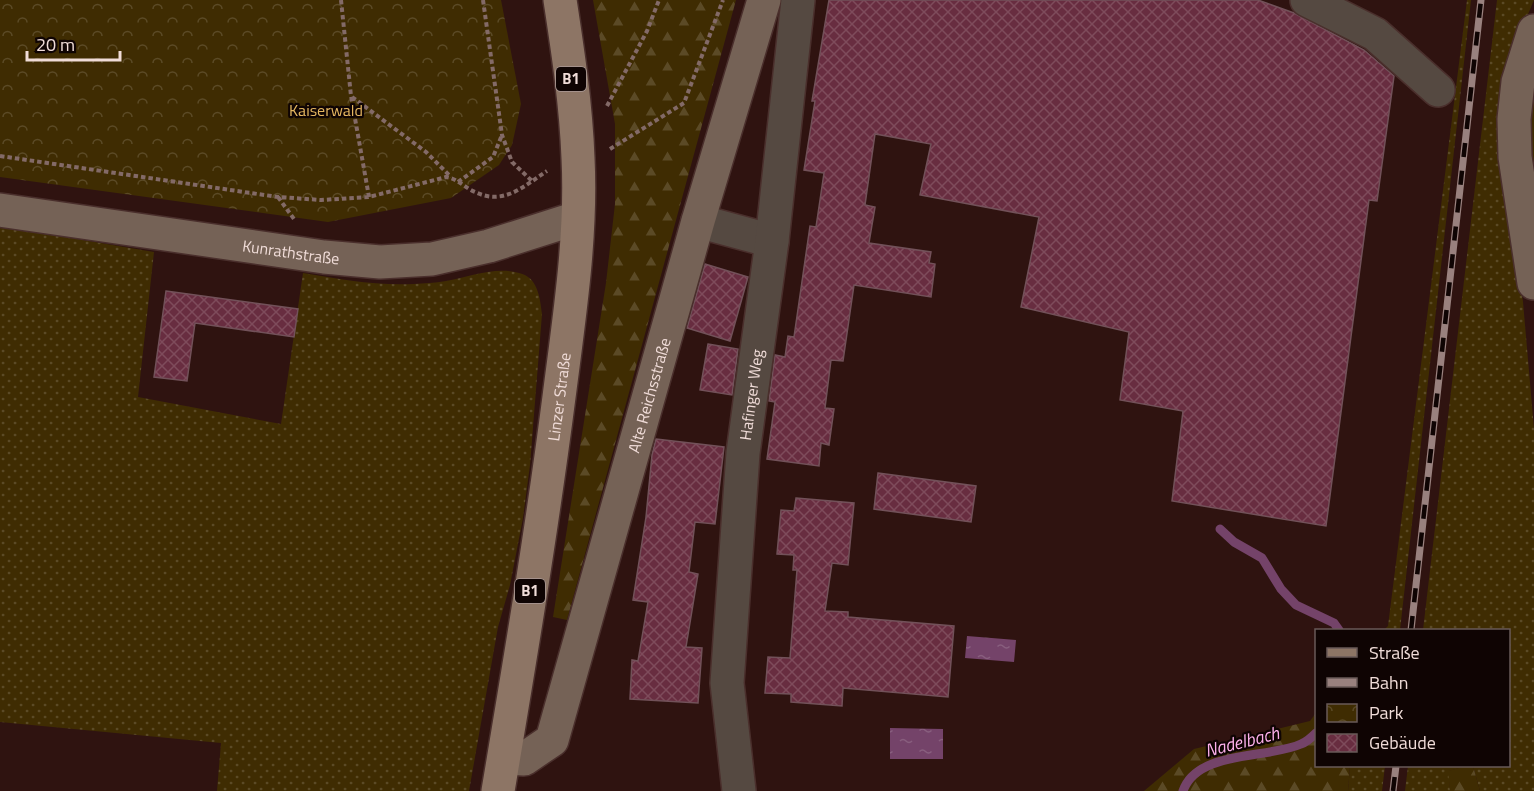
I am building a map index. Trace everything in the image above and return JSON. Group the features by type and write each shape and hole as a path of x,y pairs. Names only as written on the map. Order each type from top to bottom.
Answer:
{"main road":[{"name":"Linzer Straße","path":"498,791 556,423 568,331 577,218 578,159 571,72 560,0"}],"street":[{"name":"Alte Reichsstraße","path":"504,758 524,759 552,740 698,220 764,0"},
{"name":"Hafinger Weg","path":"739,791 728,683 743,453 772,242 798,0"},
{"path":"1307,0 1375,34 1438,90"},
{"path":"1534,32 1518,81 1514,119 1515,157 1534,283"},
{"name":"Kunrathstraße","path":"0,210 324,258 380,262 432,259 489,246 577,218"},
{"path":"698,220 772,242"}],"path":[{"path":"341,0 351,96 369,197"},
{"path":"351,96 426,152 451,177 485,196 508,196 532,181 512,162 502,135 483,0"},
{"path":"605,110 648,31 659,0"},
{"path":"578,159 598,156 684,103 723,0"},
{"path":"458,182 493,157 502,135"},
{"path":"0,156 278,197 321,200 369,197 451,177"}],"green space":[{"name":"Kaiserwald","path":"0,0 501,0 521,104 512,145 499,165 451,198 328,222 0,177"},
{"path":"593,0 736,0 567,620 553,617 606,283 615,204 615,124"},
{"path":"1467,0 1471,0 1400,629 1385,629 1388,626"},
{"path":"1497,0 1534,0 1523,26 1515,243 1523,302 1534,429 1534,791 1480,791 1473,767 1510,767 1510,629 1423,629"},
{"path":"1534,97 1534,169 1530,121"},
{"path":"0,226 154,252 138,397 281,424 303,273 386,284 442,282 501,271 519,273 530,279 537,289 542,314 530,465 523,518 510,585 498,627 469,791 217,791 221,743 0,722"},
{"path":"1315,714 1315,767 1350,767 1348,791 1144,791 1194,749 1310,721"},
{"path":"1350,767 1385,767 1382,791 1348,791"},
{"path":"1408,767 1463,767 1449,771 1450,791 1405,791"},
{"path":"1473,767 1480,791 1450,791 1448,771"}],"water":[{"path":"967,636 1016,640 1014,662 965,658"},
{"path":"890,728 943,729 943,759 890,759"}],"building":[{"path":"829,0 1258,0 1294,13 1364,50 1394,76 1377,201 1369,200 1326,526 1172,501 1183,411 1120,400 1129,332 1021,307 1039,217 920,195 931,144 875,134 865,205 875,207 869,243 931,252 929,263 935,264 931,297 854,285 843,361 831,360 825,408 834,409 829,445 821,443 819,466 767,459 775,402 769,401 775,355 785,357 788,336 794,337 810,226 816,227 824,173 804,170 815,101 812,101"},
{"path":"705,264 748,277 730,341 687,328"},
{"path":"166,291 298,309 294,337 195,323 187,381 154,377"},
{"path":"708,344 738,349 732,395 700,390"},
{"path":"656,439 724,447 715,524 695,522 689,572 698,574 686,647 702,648 698,703 630,699 632,660 638,661 648,602 633,600"},
{"path":"878,473 976,486 971,522 874,509"},
{"path":"796,498 854,503 848,565 832,563 825,611 848,612 848,617 954,626 948,697 843,688 842,706 791,702 791,694 765,693 768,657 790,658 797,570 793,570 794,555 777,554 781,510 794,511"}],"waterway":[{"name":"Nadelbach","path":"1220,529 1234,542 1262,558 1281,589 1296,605 1334,623 1338,629"},
{"name":"Nadelbach","path":"1183,791 1191,778 1203,768 1235,758 1287,749 1305,742 1315,734"}],"railway":[{"path":"1411,629 1481,0"},
{"path":"1393,791 1396,767"}]}
